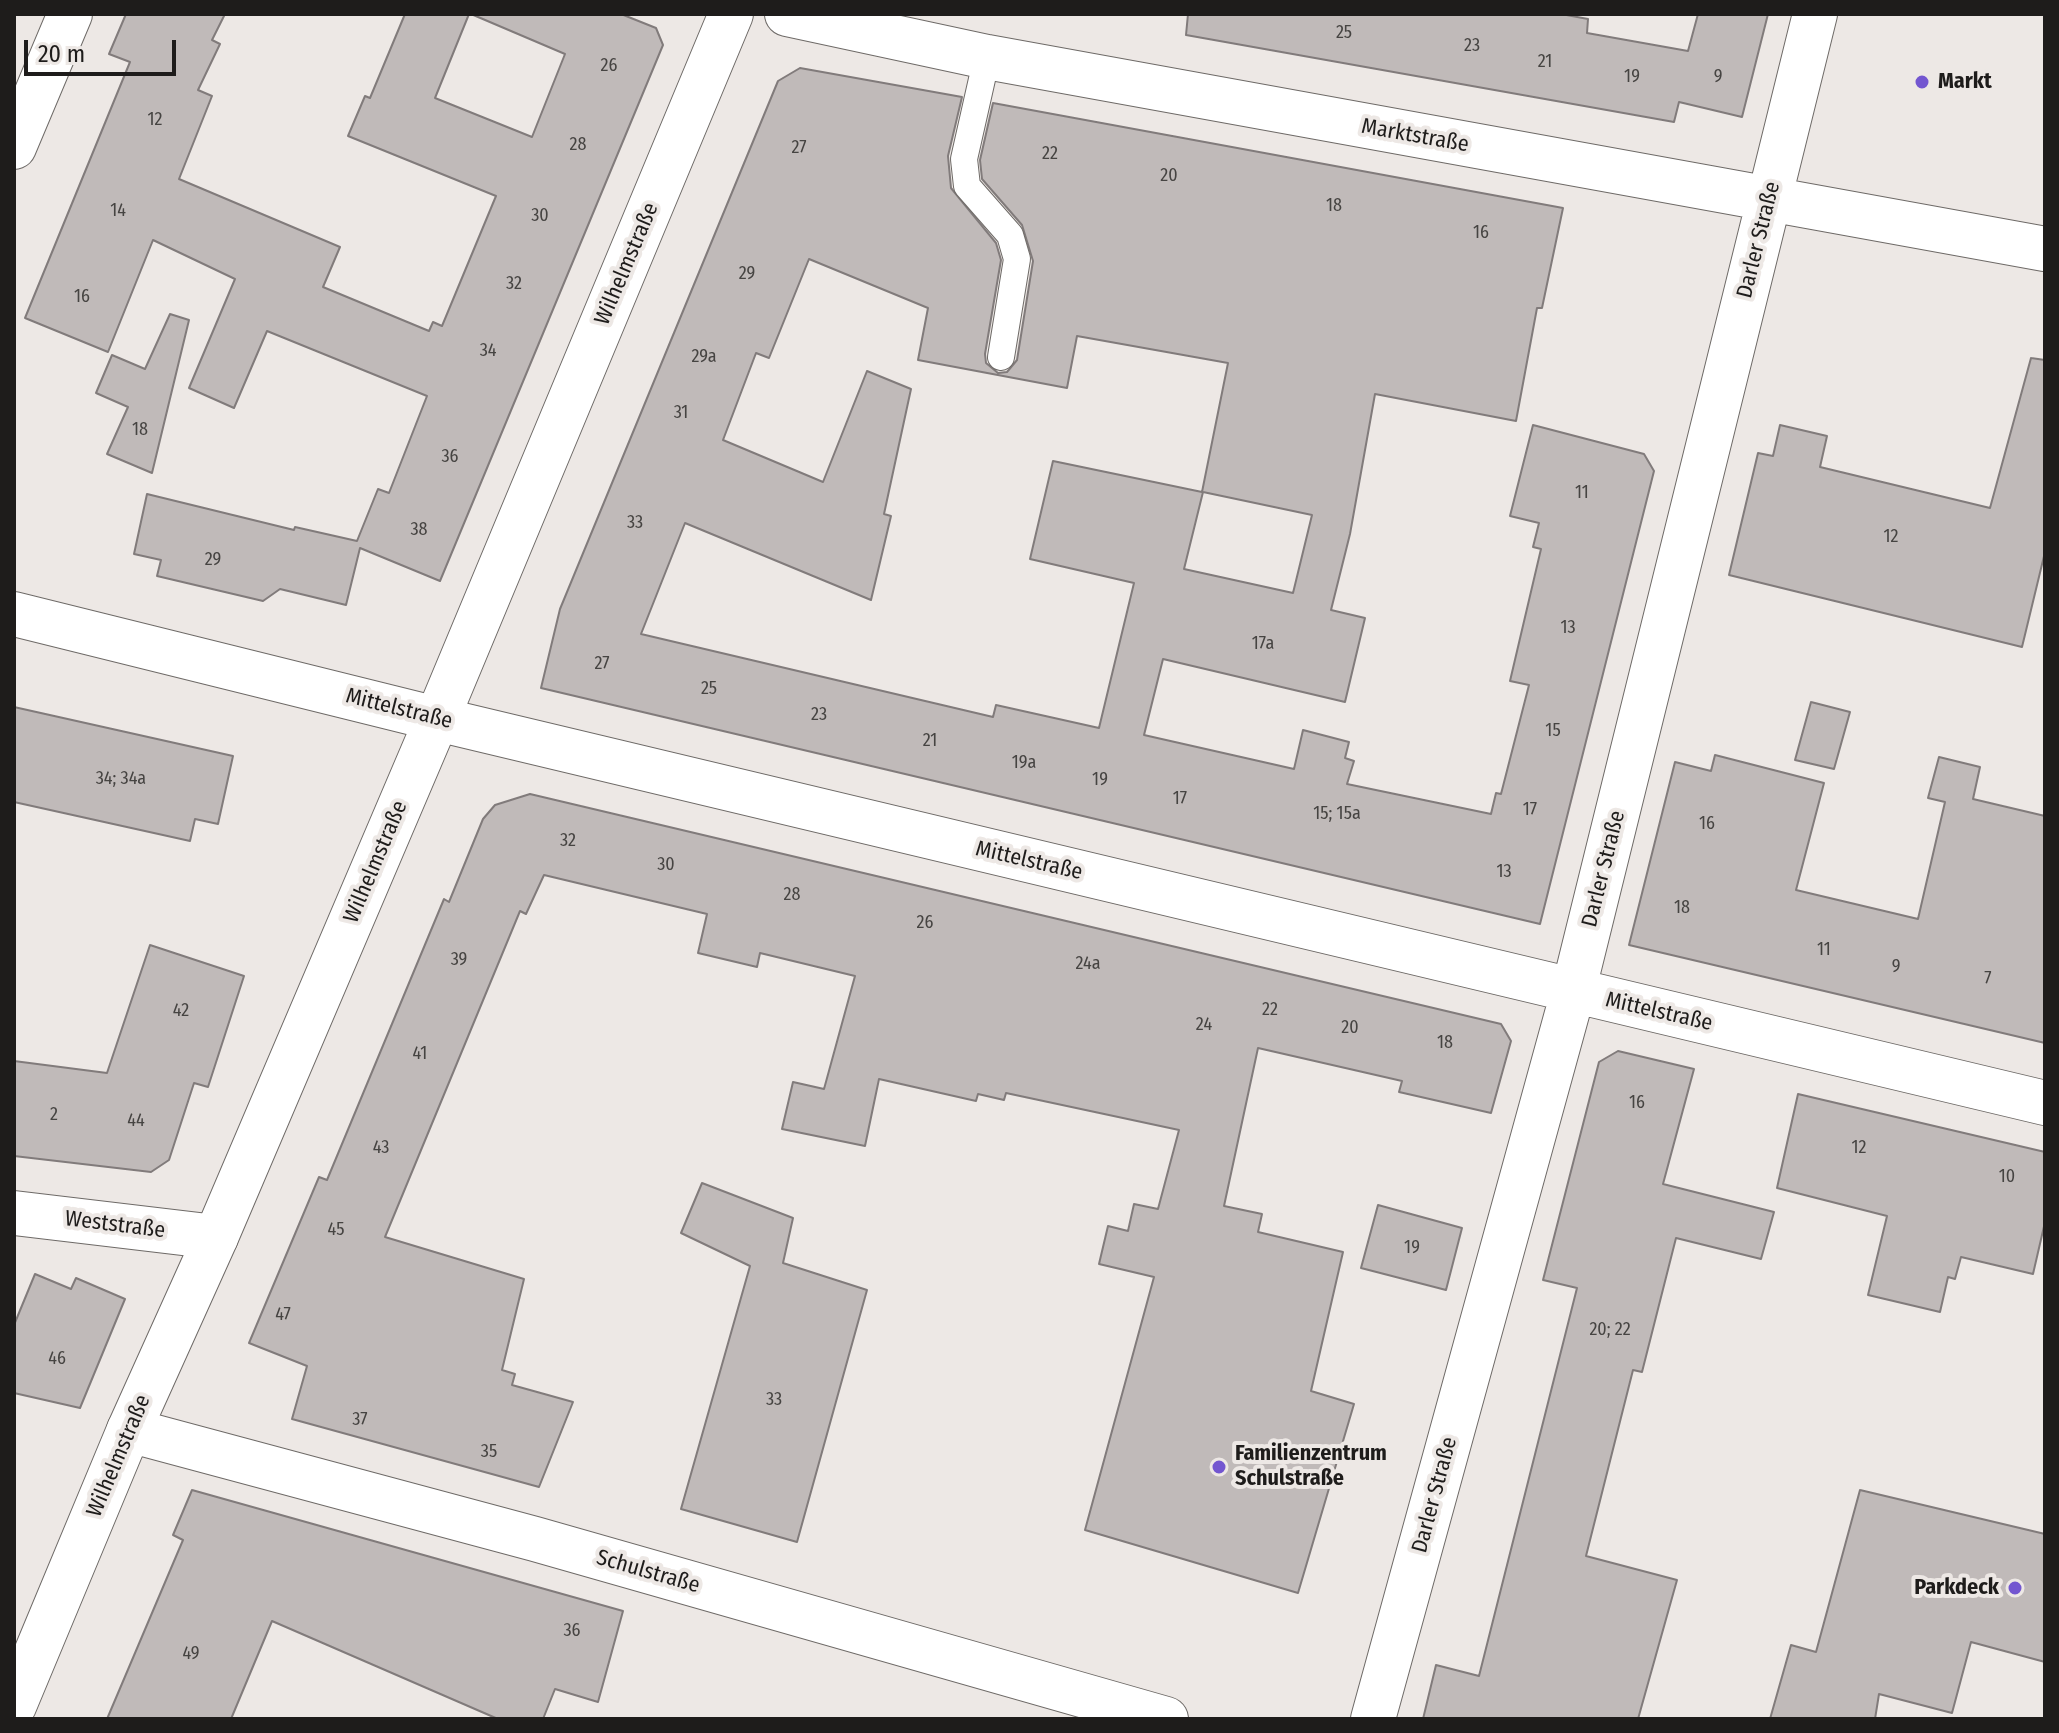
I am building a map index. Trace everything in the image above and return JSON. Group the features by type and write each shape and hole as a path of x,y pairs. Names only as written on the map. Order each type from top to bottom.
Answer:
{"street":[{"path":"14,147 70,14"},
{"name":"Wilhelmstraße","path":"14,1706 129,1430 216,1237 437,719 731,14"},
{"name":"Marktstraße","path":"787,14 987,57 2045,249"},
{"name":"Darler Straße","path":"1373,1719 1573,992 1815,14"},
{"name":"Mittelstraße","path":"14,614 437,719 2045,1103"},
{"name":"Weststraße","path":"14,1213 216,1237"},
{"name":"Schulstraße","path":"129,1430 535,1539 1166,1719"}],"lane":[{"path":"987,57 964,159 967,186 1010,235 1017,259 1001,357"}],"building":[{"path":"126,14 225,14 212,40 220,44 198,90 212,96 179,179 340,247 323,287 429,331 433,322 442,326 496,196 348,136 365,96 370,98 405,14 469,14 435,98 532,137 565,54 471,14 621,14 656,28 663,45 440,581 360,548 346,605 280,589 263,601 157,576 161,560 134,554 147,494 294,530 295,527 357,541 378,489 389,493 427,396 267,331 234,408 189,388 235,279 153,240 108,352 25,318 130,62 109,54"},
{"path":"1188,14 1561,14 1588,19 1587,33 1688,51 1698,14 1768,14 1742,117 1679,102 1674,122 1186,35"},
{"path":"800,68 962,97 948,156 951,188 996,243 1001,260 985,354 986,363 998,373 1007,372 1017,360 1033,261 1022,225 982,179 980,160 993,103 1563,208 1542,308 1537,308 1516,421 1375,394 1350,534 1331,610 1365,618 1345,702 1163,659 1144,735 1294,769 1303,730 1349,742 1345,758 1354,761 1347,784 1491,814 1496,793 1501,794 1529,685 1510,681 1541,549 1533,547 1539,523 1510,516 1533,425 1644,454 1654,471 1540,924 541,688 560,609 778,81","holes":["809,259 928,308 918,360 1067,388 1077,336 1228,363 1202,492 1053,461 1030,559 1134,583 1099,728 996,705 993,717 641,634 685,523 871,600 891,516 884,514 911,389 867,371 823,482 723,440 756,353 769,358","1203,492 1312,515 1293,593 1184,569"]},
{"path":"170,314 189,320 152,473 107,454 128,407 96,393 112,355 145,369"},
{"path":"2031,358 2045,360 2045,552 2022,647 1729,575 1758,453 1773,456 1780,425 1827,436 1820,467 1990,508"},
{"path":"1811,702 1850,712 1834,769 1795,760"},
{"path":"14,707 233,756 218,824 195,819 190,841 14,802"},
{"path":"1715,755 1824,783 1796,890 1918,919 1945,802 1928,798 1939,757 1980,767 1973,799 2045,816 2045,1043 1629,945 1675,762 1711,771"},
{"path":"530,794 1501,1024 1511,1041 1491,1113 1399,1092 1402,1081 1258,1048 1224,1206 1262,1214 1258,1232 1343,1252 1311,1391 1354,1404 1298,1593 1085,1530 1154,1277 1099,1264 1108,1226 1128,1231 1134,1204 1158,1209 1179,1130 1006,1093 1004,1100 978,1094 976,1101 879,1079 865,1146 782,1129 793,1082 824,1089 855,976 760,953 757,967 698,953 707,914 544,875 526,914 520,911 385,1237 524,1279 502,1370 515,1374 512,1385 573,1402 539,1487 292,1419 307,1366 249,1343 319,1177 327,1180 444,899 449,902 483,819 495,805"},
{"path":"150,945 244,976 208,1087 194,1083 169,1160 151,1172 14,1156 14,1061 107,1073"},
{"path":"1618,1051 1694,1069 1663,1184 1774,1212 1761,1259 1676,1238 1642,1372 1633,1370 1586,1556 1677,1580 1638,1719 1423,1719 1436,1665 1479,1676 1577,1288 1543,1280 1599,1062"},
{"path":"1798,1094 2045,1152 2045,1222 2033,1274 1961,1257 1955,1279 1948,1277 1940,1312 1868,1295 1887,1216 1777,1188"},
{"path":"702,1183 793,1218 783,1263 867,1290 797,1542 681,1509 750,1266 681,1233"},
{"path":"1378,1205 1462,1228 1446,1290 1361,1268"},
{"path":"35,1274 71,1289 76,1278 125,1299 80,1408 14,1393 14,1325"},
{"path":"192,1490 623,1611 598,1702 555,1689 543,1719 498,1719 272,1621 231,1719 107,1719 183,1540 173,1535"},
{"path":"1860,1490 2045,1534 2045,1662 1971,1642 1952,1713 1879,1694 1875,1719 1770,1719 1791,1645 1816,1652"}],"place":[{"name":"Markt","path":"1922,82"},
{"name":"Familienzentrum Schulstraße","path":"1219,1467"},
{"name":"Parkdeck","path":"2015,1588"}]}
